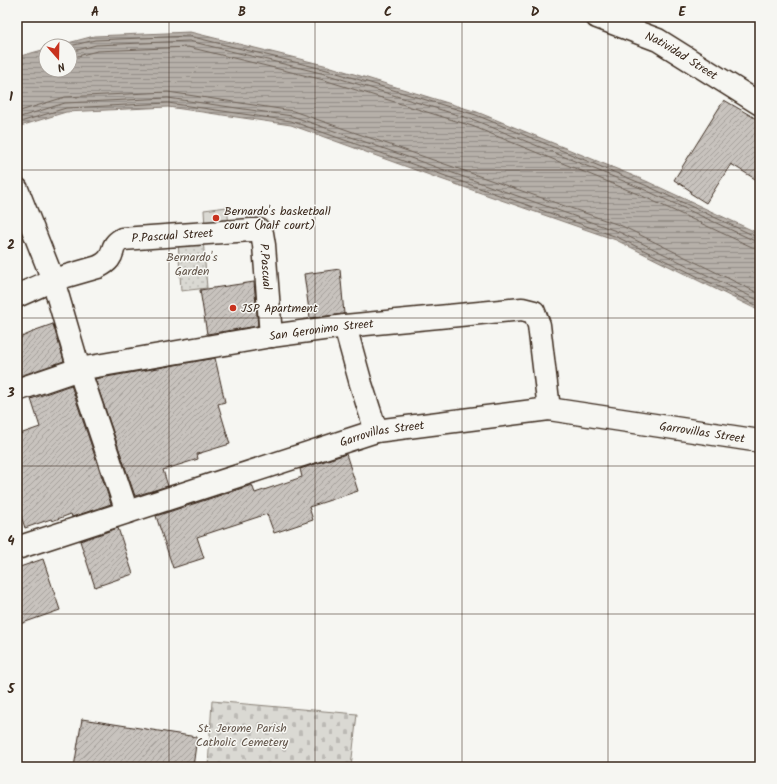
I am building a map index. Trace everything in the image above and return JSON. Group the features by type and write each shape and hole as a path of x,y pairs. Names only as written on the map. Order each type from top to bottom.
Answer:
{"street":[{"name":"Natividad Street","path":"597,17 658,40 760,104"},
{"path":"17,189 53,280 79,369 127,512"},
{"name":"P.Pascual Street","path":"17,296 53,280 104,264 110,258 115,244 122,240 252,230"},
{"name":"P.Pascual","path":"252,230 259,230 262,233 263,238 271,336"},
{"name":"San Geronimo Street","path":"17,390 79,369 271,336 345,326 522,309 534,312 539,325 549,409"},
{"path":"345,326 376,431"},
{"name":"Garrovillas Street","path":"17,548 376,431 549,409 760,441"}],"green space":[{"name":"Bernardo's basketball court (half court)","path":"227,207 229,225 205,228 204,210"},
{"name":"Bernardo's Garden","path":"203,239 207,288 181,291 178,240"},
{"name":"St. Jerome Parish Catholic Cemetery","path":"212,701 357,714 351,767 208,767"}],"water":[{"path":"190,32 328,66 477,112 646,181 760,234 760,311 616,240 291,125 168,107 66,112 17,127 17,57 38,51 38,78 78,78 78,40 94,36"}],"building":[{"path":"724,100 760,121 760,182 731,164 706,203 690,193 691,191 674,180"},
{"path":"340,269 344,314 310,318 304,274"},
{"name":"JSP Apartment","path":"254,282 258,326 207,334 200,290"},
{"path":"53,324 64,361 17,377 17,339 33,331"},
{"path":"215,358 225,402 218,404 230,444 197,454 198,459 163,470 168,486 135,496 95,379"},
{"path":"71,385 111,504 72,517 71,514 25,528 17,504 17,435 40,427 31,399"},
{"path":"346,454 358,491 309,507 313,520 274,533 267,514 197,537 204,558 173,568 156,516 252,485 255,493 302,477 300,469"},
{"path":"118,528 133,574 95,587 80,541"},
{"path":"43,559 60,610 17,625 17,568"},
{"path":"82,719 197,737 193,767 74,767"}],"place":[{"name":"Bernardo's basketball court (half court)","path":"216,218"},
{"name":"JSP Apartment","path":"233,308"}]}
